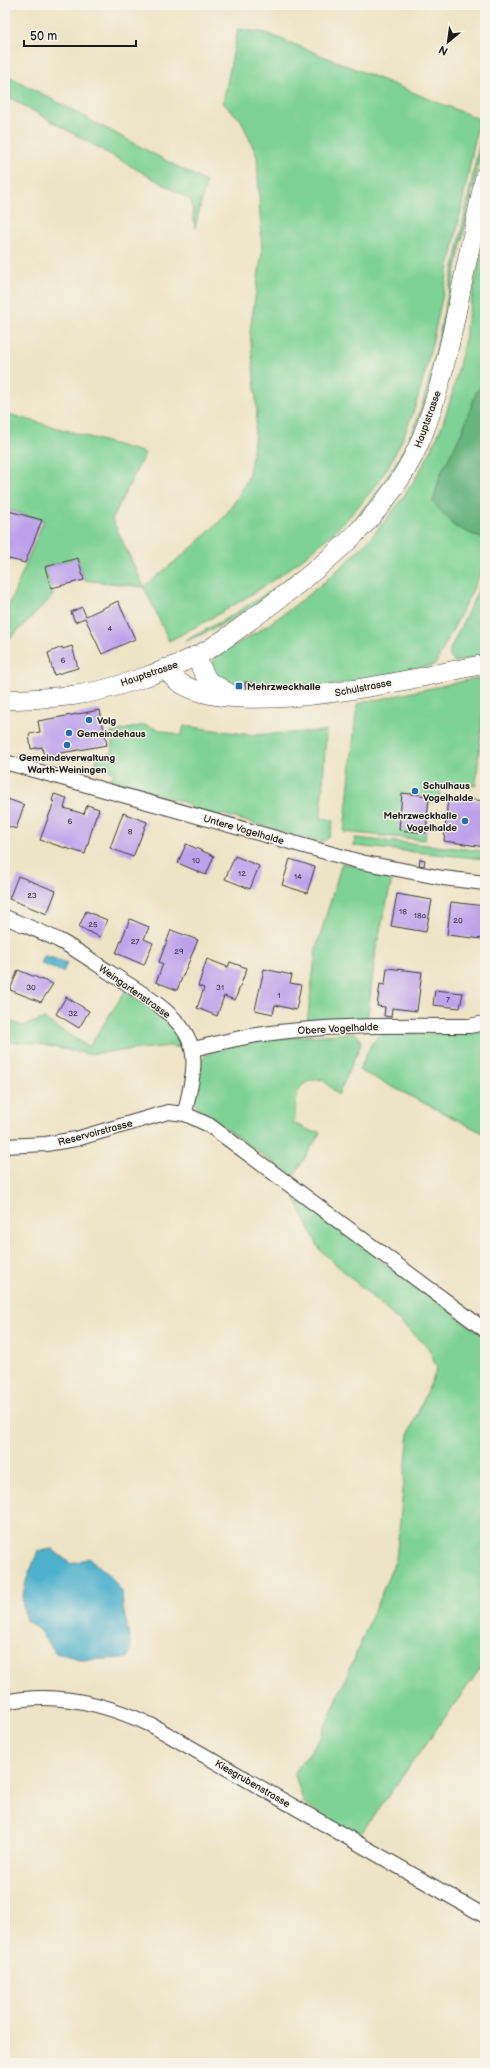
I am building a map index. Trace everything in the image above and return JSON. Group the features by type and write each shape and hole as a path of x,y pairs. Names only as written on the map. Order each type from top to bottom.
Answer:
{"main road":[{"name":"Hauptstrasse","path":"9,700 78,695 219,643 325,563 357,533 382,504 404,471 421,439 434,404 451,336 485,176"},
{"name":"Schulstrasse","path":"178,657 220,690 239,697"},
{"name":"Schulstrasse","path":"178,657 175,679 196,690 220,696 239,697 291,698 318,696 485,664"}],"street":[{"name":"Untere Vogelhalde","path":"5,762 353,860 399,870 485,883"},
{"name":"Weingartenstrasse","path":"5,917 58,940 157,1004 180,1025 188,1037 193,1049 192,1073 184,1114"},
{"name":"Obere Vogelhalde","path":"193,1049 264,1034 295,1031 368,1026 468,1026 485,1023"},
{"name":"Reservoirstrasse","path":"5,1146 61,1142 168,1112 184,1114"},
{"path":"184,1114 209,1125 485,1330"},
{"name":"Kiesgrubenstrasse","path":"5,1702 14,1700 66,1700 98,1705 127,1714 153,1726 485,1916"}],"green space":[{"path":"238,29 266,33 479,119 450,264 429,356 417,400 401,442 378,482 357,508 310,553 256,592 169,641 144,587 196,544 224,517 238,497 248,478 253,451 257,412 250,331 262,252 257,156 241,120 223,103"},
{"path":"5,74 206,182 195,228 191,200 5,95"},
{"path":"485,119 485,133 432,381 415,433 395,471 373,502 328,549 258,604 213,629 185,642 186,640 221,622 254,601 287,579 317,555 346,528 371,499 393,467 412,432 427,388"},
{"path":"485,236 485,565 435,665 345,683 299,689 253,688 253,683 241,681 241,684 229,682 219,678 213,670 215,657 276,619 318,588 361,548 381,526 415,479 430,453 442,425 456,380"},
{"path":"485,384 485,540 454,526 433,502 441,473 462,432 477,390"},
{"path":"5,413 145,453 112,519 144,587 84,580 78,558 45,567 53,596 5,643 5,615 44,520 5,509"},
{"path":"485,576 485,656 455,662 450,657 450,649"},
{"name":"Schulhaus Vogelhalde","path":"478,678 485,679 485,690 476,785 442,782 439,803 429,802 425,840 344,832 357,704"},
{"path":"144,725 181,736 184,726 252,735 326,731 321,818 333,820 330,835 326,840 318,842 221,814 220,818 191,809 189,805 183,802 111,781 114,771 95,766 98,755 113,752 110,733"},
{"path":"355,838 485,851 485,859 354,846"},
{"path":"342,863 393,875 376,948 367,1022 307,1024 316,949"},
{"path":"125,991 160,1016 174,1031 185,1049 170,1046 87,1054 34,1043 5,1042 5,1019 22,1026 44,1019 89,1047"},
{"path":"485,1032 485,1134 359,1070 372,1043 381,1034 462,1034"},
{"path":"355,1033 360,1038 361,1044 338,1095 322,1079 304,1084 297,1094 293,1123 313,1132 319,1131 320,1133 293,1177 198,1109 194,1100 200,1065 205,1056 214,1050 278,1038"},
{"path":"295,1198 485,1337 485,1662 359,1836 304,1804 294,1772 320,1739 396,1559 409,1433 437,1369 429,1348 320,1250"}],"water":[{"path":"44,956 67,963 63,972 41,964"},
{"path":"52,1549 71,1564 89,1558 111,1577 122,1592 123,1607 131,1647 128,1658 84,1660 56,1653 39,1630 26,1620 22,1600 26,1581 38,1551"}],"building":[{"path":"5,510 42,520 25,563 5,558"},
{"path":"78,558 84,580 51,588 45,567"},
{"path":"118,601 135,639 102,654 85,618 75,622 71,612 82,607 86,616"},
{"path":"72,646 78,668 54,675 48,653 62,647 63,649"},
{"path":"245,682 253,683 253,688 245,687"},
{"name":"Gemeindehaus","path":"100,710 107,745 44,756 42,747 31,749 29,734 40,732 38,721"},
{"path":"402,793 429,796 426,833 399,830"},
{"path":"54,794 67,798 64,808 84,814 87,805 99,809 85,854 40,840 54,802 52,801"},
{"name":"Mehrzweckhalle Vogelhalde","path":"448,797 485,801 485,847 444,841"},
{"path":"5,798 24,805 16,829 5,825"},
{"path":"123,813 147,822 133,857 110,848"},
{"path":"186,844 214,856 206,875 178,863"},
{"path":"235,856 259,866 250,889 225,879"},
{"path":"290,859 315,867 307,893 282,885"},
{"path":"420,859 425,860 424,866 419,865"},
{"path":"18,876 56,891 47,914 9,899"},
{"path":"397,894 432,900 426,932 391,926"},
{"path":"451,902 485,906 482,939 447,935"},
{"path":"86,911 107,920 100,937 79,927"},
{"path":"130,919 149,927 144,939 153,943 144,965 116,953"},
{"path":"171,930 198,940 177,990 156,982 163,964 159,962"},
{"path":"207,959 228,967 230,962 247,968 235,1000 224,996 217,1016 197,1008 204,988 198,986"},
{"path":"387,968 422,972 417,1011 392,1008 391,1017 384,1016 385,1007 377,1006 380,984 385,985"},
{"path":"264,969 292,975 290,983 301,985 296,1010 275,1005 273,1014 255,1010"},
{"path":"18,970 53,984 41,1002 10,990"},
{"path":"435,990 463,993 460,1008 433,1005"},
{"path":"66,997 89,1011 79,1028 56,1014"}],"place":[{"name":"Mehrzweckhalle","path":"239,686"},
{"name":"Volg","path":"89,720"},
{"name":"Gemeindehaus","path":"69,733"},
{"name":"Gemeindeverwaltung Warth-Weiningen","path":"67,745"},
{"name":"Schulhaus Vogelhalde","path":"415,791"},
{"name":"Mehrzweckhalle Vogelhalde","path":"465,821"}]}
